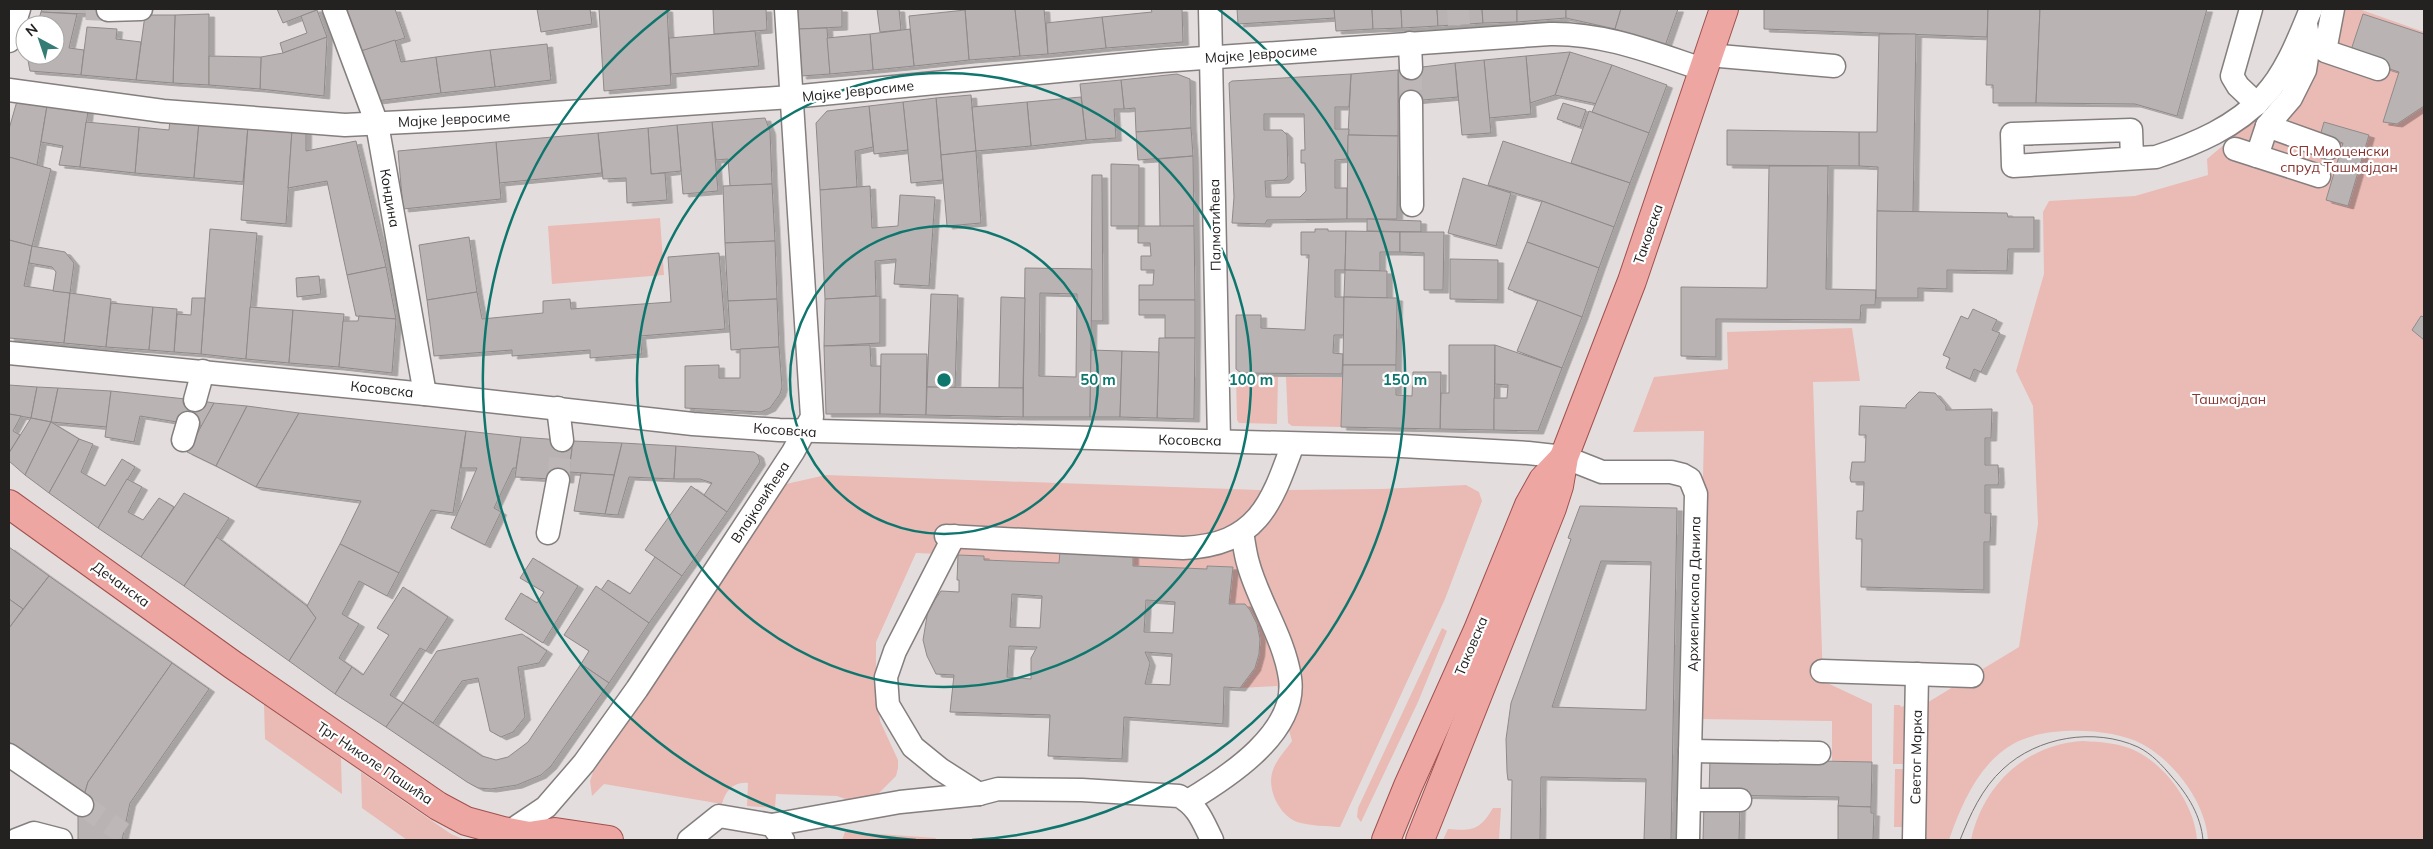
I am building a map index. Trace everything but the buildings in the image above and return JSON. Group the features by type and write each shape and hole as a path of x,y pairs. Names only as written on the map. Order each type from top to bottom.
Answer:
{"main road":[{"name":"Таковска","path":"1420,840 1552,508 1559,486 1564,457 1632,281 1724,9"},
{"name":"Таковска","path":"1386,840 1451,692 1529,505 1543,480 1564,457"},
{"name":"Дечанска","path":"9,504 233,665"},
{"name":"Трг Николе Пашића","path":"233,665 438,806 466,821 524,836 555,832 609,840"},
{"path":"1366,840 1390,796 1418,764"}],"street":[{"path":"9,41 18,9"},
{"path":"108,10 141,9"},
{"name":"Кондина","path":"334,9 377,124 425,394"},
{"name":"Влајковићева","path":"524,836 579,769 637,689 805,431 813,409 786,9"},
{"name":"Палмотићева","path":"1210,9 1226,295 1219,441"},
{"path":"2250,9 2232,76 2238,86 2256,104"},
{"path":"2333,9 2325,50 2378,69"},
{"path":"2132,158 2131,130 2012,134 2013,166 2156,157 2188,146 2213,135 2265,96 2278,77 2308,14"},
{"path":"2257,156 2267,126 2291,98 2304,70 2309,44 2308,14"},
{"name":"Мајке Јевросиме","path":"9,90 163,111 345,125 791,98 1212,57 1410,43 1460,32 1592,35 1705,62 1834,66"},
{"path":"1410,43 1411,68"},
{"path":"1411,102 1412,205"},
{"path":"2267,126 2329,148"},
{"path":"2235,149 2319,176"},
{"name":"Косовска","path":"9,353 425,394 693,424 805,431 1402,446 1564,457"},
{"path":"195,400 203,372"},
{"path":"558,408 562,440"},
{"path":"989,791 940,770 913,747 888,705 886,677 895,651 950,536 1184,548 1213,546 1242,532 1272,500 1293,444"},
{"name":"Архиепископа Данила","path":"1564,457 1602,472 1671,472 1683,474 1694,486 1696,494 1688,840"},
{"path":"548,533 558,480"},
{"path":"1188,801 1219,783 1248,760 1277,727 1289,703 1290,678 1276,635 1248,563 1242,532"},
{"path":"1822,672 1972,676"},
{"name":"Светог Марка","path":"1914,840 1917,674"},
{"path":"1690,751 1819,753"},
{"path":"9,755 82,806"},
{"path":"689,840 719,816 778,833 900,802 989,791 1167,794 1188,801 1203,819 1212,840"},
{"path":"1688,800 1740,800"},
{"path":"16,840 34,833 61,840"}],"green space":[{"name":"Ташмајдан","path":"2326,9 2359,9 2424,32 2424,840 2208,840 2206,826 2195,798 2176,772 2154,751 2128,738 2113,734 2077,731 2041,734 2026,738 2001,752 1990,762 1973,786 1959,813 1949,840 1923,840 1925,704 2019,647 2038,524 2033,406 2016,371 2044,274 2043,212 2049,201 2135,196 2208,175 2207,159 2295,85"},
{"path":"660,218 664,275 552,284 548,226"},
{"path":"1852,328 1860,381 1813,382 1823,681 1872,704 1872,762 1832,761 1832,721 1698,719 1704,431 1633,432 1654,377 1728,369 1727,332"},
{"path":"1236,377 1278,377 1277,424 1239,423 1237,420"},
{"path":"1286,377 1342,378 1341,427 1292,426 1288,423"},
{"path":"826,475 1260,490 1263,495 1284,490 1381,489 1466,485 1479,492 1482,501 1445,599 1340,827 1297,822 1280,807 1273,793 1271,777 1274,766 1292,741 1277,686 1240,688 1255,666 1259,647 1255,627 1245,604 1229,604 1233,567 1208,566 1207,569 1133,566 1133,554 1060,551 1059,563 984,560 984,556 916,553 876,642 876,684 880,721 898,760 898,768 896,776 876,796 857,803 837,796 776,794 775,808 747,806 748,783 743,783 734,785 728,791 722,804 604,784 592,796 590,781 593,772 786,484"},
{"path":"1442,628 1447,631 1418,702 1361,822 1357,817 1358,808"},
{"path":"264,704 341,758 342,794 265,739"},
{"path":"1894,705 1900,705 1901,707 1907,705 1907,764 1893,764"},
{"path":"2083,741 2110,743 2130,748 2158,766 2177,788 2185,801 2195,827 2197,840 1971,840 1977,820 1986,802 1997,785 2010,771 2026,759 2043,750 2062,744"},
{"path":"1895,769 1905,769 1905,827 1894,827"},
{"path":"361,772 451,834 465,840 407,840 362,808"},
{"path":"1493,808 1501,808 1499,840 1443,840 1448,829 1464,830 1480,825"},
{"path":"845,832 936,838 935,840 842,840"}],"tunnel":[{"path":"86,9 108,10"},
{"path":"1458,9 1459,25"},
{"path":"1411,68 1411,102"},
{"path":"558,480 562,440"},
{"path":"82,805 123,833"}],"tram line":[{"path":"1960,840 1972,812 1983,793 2003,769 2032,749 2049,743 2085,737 2121,741 2138,747 2152,756 2178,784 2188,799 2197,814 2203,840"}],"park label":[{"name":"СП Миоценски спруд Ташмајдан","path":"2339,160"}]}
